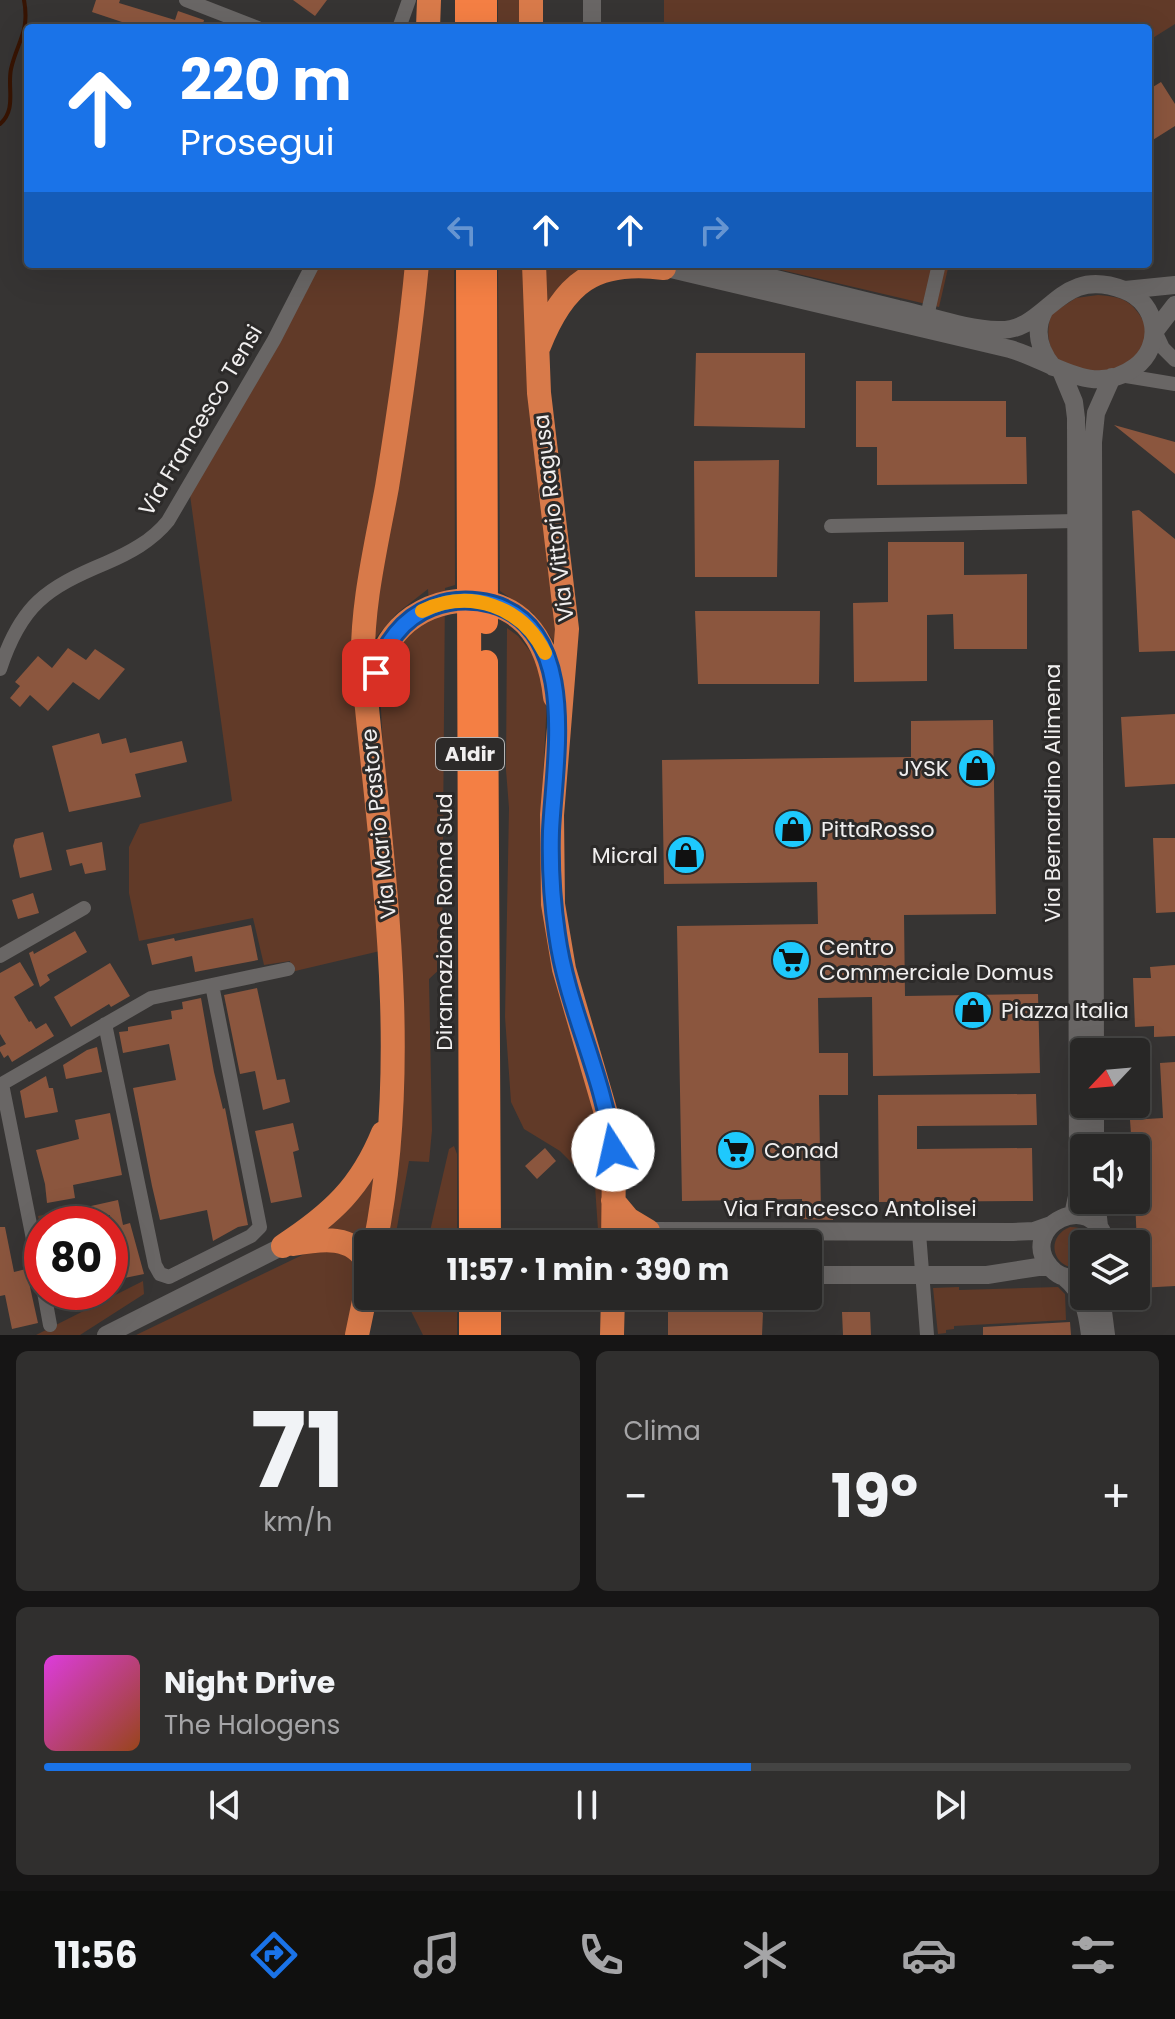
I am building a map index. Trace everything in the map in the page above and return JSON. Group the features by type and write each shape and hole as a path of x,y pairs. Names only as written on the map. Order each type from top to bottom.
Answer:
{"highway":[{"path":"428,24 429,0"},
{"path":"467,0 467,24"},
{"path":"485,0 485,24"},
{"path":"531,0 531,24"},
{"name":"Via Mario Pastore","path":"377,1230 386,1180 394,1033 388,931 363,668 364,623 399,414 417,268"},
{"name":"Diramazione Roma Sud","path":"468,268 471,1230"},
{"name":"Diramazione Roma Sud","path":"485,268 489,1230"},
{"name":"Via Vittorio Ragusa","path":"534,268 536,356 566,615 566,664 551,836 554,917 561,960 610,1127 613,1230"},
{"path":"536,356 554,313 566,297 583,282 618,268"},
{"path":"370,739 372,694 380,660 394,635 413,617 433,606 465,600 500,607 527,625 542,647 550,666 559,748"},
{"path":"283,1246 329,1214 360,1180 383,1132 392,1095"},
{"path":"613,1201 636,1230"},
{"path":"283,1246 323,1240 340,1241 354,1248"},
{"path":"357,1335 362,1310"},
{"path":"471,1310 471,1335"},
{"path":"489,1310 489,1335"}],"street":[{"path":"186,0 248,24"},
{"path":"400,24 409,0"},
{"path":"583,0 583,24"},
{"path":"592,0 592,24"},
{"name":"Via Francesco Tensi","path":"0,669 19,623 41,598 67,580 135,549 153,537 168,521 274,340 311,268"},
{"path":"666,268 1017,351 1032,355 1058,371 1092,379 1116,376 1175,384"},
{"path":"731,268 994,330 1024,325 1059,296 1075,288 1092,286 1125,290 1175,285"},
{"path":"927,316 938,268"},
{"path":"1125,290 1144,306 1163,348 1175,360"},
{"path":"1116,376 1137,366 1145,358 1152,347 1155,331 1175,305"},
{"path":"1044,311 1038,326 1039,339 1046,357 1058,371"},
{"name":"Via Bernardino Alimena","path":"1058,371 1075,410 1078,1192 1073,1215"},
{"name":"Via Bernardino Alimena","path":"1095,1038 1093,442 1096,413 1116,376"},
{"path":"831,526 1076,521"},
{"path":"0,956 84,908"},
{"path":"26,1206 1,1085 151,998 288,969"},
{"path":"105,1024 155,1265 164,1277 181,1272 251,1236 260,1227 212,985"},
{"path":"1073,1215 1086,1217 1098,1230"},
{"name":"Via Francesco Antolisei","path":"822,1234 1030,1231 1073,1215"},
{"path":"1051,1225 1042,1246 1043,1255 1076,1288 1085,1303 1090,1335"},
{"path":"919,1233 927,1335"},
{"path":"106,1335 283,1246"},
{"path":"822,1275 994,1275 1038,1267 1070,1275"},
{"path":"47,1310 50,1325"},
{"path":"1103,1310 1106,1335"}],"shaded area":[{"path":"498,0 525,0 525,24 498,24"},
{"path":"664,0 1175,0 1175,24 1152,38 1152,24 664,24"},
{"path":"314,268 407,268 384,462 355,623 380,951 291,972 290,961 264,965 253,918 139,941 129,893 129,847 140,824 232,801 190,495"},
{"path":"422,268 454,268 455,585 445,588 442,967 429,979 432,1130 429,1162 409,1161 397,1230 381,1230 389,862 380,691 400,641 430,618 428,589 396,614 372,642"},
{"path":"498,268 527,268 557,593 555,643 533,613 500,591"},
{"path":"546,268 597,268 546,311"},
{"path":"773,268 948,268 939,307"},
{"path":"1098,295 1123,300 1138,313 1148,328 1141,355 1118,367 1100,371 1056,360 1049,338 1051,314 1076,298"},
{"path":"507,628 518,636 537,660 547,700 540,833 542,890 602,1132 606,1230 598,1230 595,1186 560,1151 524,1129 511,1102 505,1017 509,808 506,770"},
{"path":"454,1146 457,1154 457,1230 430,1230 449,1149"},
{"path":"376,1173 367,1230 354,1230 354,1245 317,1233"},
{"path":"1070,1227 1084,1230 1070,1230 1070,1266 1059,1261 1054,1247 1061,1232"},
{"path":"319,1247 347,1254 354,1262 354,1299 347,1335 136,1335"},
{"path":"143,1281 144,1294 128,1304 128,1289"},
{"path":"959,1287 959,1290 1058,1287 1065,1294 1066,1320 954,1326 946,1333 938,1334 933,1288"},
{"path":"86,1310 119,1310 80,1335 36,1335"},
{"path":"457,1310 457,1335 423,1335 411,1311"}],"building":[{"path":"96,0 120,0 119,3 175,20 178,11 204,20 203,24 128,24 92,12"},
{"path":"293,0 327,0 315,16"},
{"path":"1161,82 1175,104 1175,126 1152,140 1152,88"},
{"path":"696,353 805,353 805,428 694,426"},
{"path":"856,381 892,381 892,401 1006,401 1006,437 1026,437 1027,484 877,485 877,447 856,447"},
{"path":"1114,425 1175,442 1175,474"},
{"path":"779,460 777,577 695,577 694,461"},
{"path":"1139,510 1175,539 1175,651 1139,652 1132,511"},
{"path":"888,542 964,542 964,575 1027,574 1027,649 954,649 953,614 927,615 927,681 854,682 853,603 888,602"},
{"path":"695,611 820,611 819,684 698,684"},
{"path":"68,648 86,660 95,649 125,669 99,700 73,682 48,711 30,695 20,707 10,698 20,686 15,682 38,656 52,668"},
{"path":"1175,714 1175,784 1125,787 1121,717"},
{"name":"Centro Commerciale Domus","path":"993,720 996,914 904,915 905,996 1038,994 1040,1073 873,1076 872,997 818,998 819,1053 848,1053 848,1095 819,1095 821,1214 833,1214 833,1220 802,1219 802,1199 682,1201 677,926 818,924 817,882 664,884 662,760 911,757 911,721"},
{"path":"99,733 102,744 126,738 130,753 182,741 187,762 135,774 141,797 69,812 52,746"},
{"path":"43,832 52,870 20,878 13,846 15,839"},
{"path":"1153,838 1175,838 1175,912 1156,913"},
{"path":"102,842 106,870 85,874 82,863 70,866 66,850"},
{"path":"33,893 39,913 18,919 12,900"},
{"path":"251,925 258,960 195,972 192,956 152,965 147,944"},
{"path":"75,931 87,952 47,975 50,980 40,987 29,953 33,951 34,954"},
{"path":"20,962 34,985 14,997 36,1029 46,1023 54,1036 12,1062 8,1055 4,1058 0,1051 0,1047 6,1044 0,1034 0,973"},
{"path":"110,963 130,996 111,1007 109,1004 71,1027 54,997"},
{"path":"1175,965 1175,1036 1154,1037 1154,1026 1135,1027 1133,978 1151,978 1150,967"},
{"path":"257,988 277,1080 285,1079 290,1102 263,1110 255,1071 240,1074 224,995"},
{"path":"201,998 248,1225 213,1241 207,1210 160,1220 152,1186 133,1088 176,1080 169,1044 123,1053 119,1032 128,1031 128,1027 172,1019 171,1011 183,1009 182,1002"},
{"path":"97,1047 102,1072 66,1079 63,1065"},
{"path":"1175,1062 1175,1286 1150,1287 1150,1230 1136,1230 1136,1214 1150,1214 1150,1134 1131,1134 1130,1120 1163,1118 1160,1063"},
{"path":"46,1076 49,1088 53,1088 58,1112 25,1118 20,1091"},
{"path":"1036,1094 1037,1125 917,1126 917,1149 1032,1148 1033,1201 879,1202 878,1095"},
{"path":"110,1113 122,1175 73,1185 75,1198 47,1203 36,1150 79,1139 75,1120"},
{"path":"293,1123 299,1150 293,1152 302,1197 271,1203 255,1131"},
{"path":"545,1148 556,1161 537,1179 525,1166"},
{"path":"118,1200 119,1206 91,1206"},
{"path":"130,1223 144,1274 128,1277 128,1224"},
{"path":"0,1227 5,1227 14,1272 24,1270 24,1310 35,1310 38,1323 12,1329 5,1295 0,1296"},
{"path":"668,1310 759,1310 763,1313 762,1335 668,1335"},
{"path":"842,1312 870,1312 871,1335 843,1335"},
{"path":"1070,1322 1071,1335 983,1335 983,1327"}],"waterway":[{"path":"24,0 24,24"},
{"path":"0,124 10,105 11,69 24,25"}],"slow traffic":[{"path":"422,611 460,600 500,607 527,625 545,653"}],"place":[{"name":"JYSK","path":"977,768"},
{"name":"PittaRosso","path":"793,829"},
{"name":"Micral","path":"686,855"},
{"name":"Centro Commerciale Domus","path":"791,960"},
{"name":"Piazza Italia","path":"973,1010"},
{"name":"Conad","path":"736,1150"}],"route":[{"path":"376,673 383,654 401,627 433,606 460,600 500,607 512,613 527,625 546,654 554,684 559,748 551,836 554,917 561,960 601,1088 613,1150"}]}
